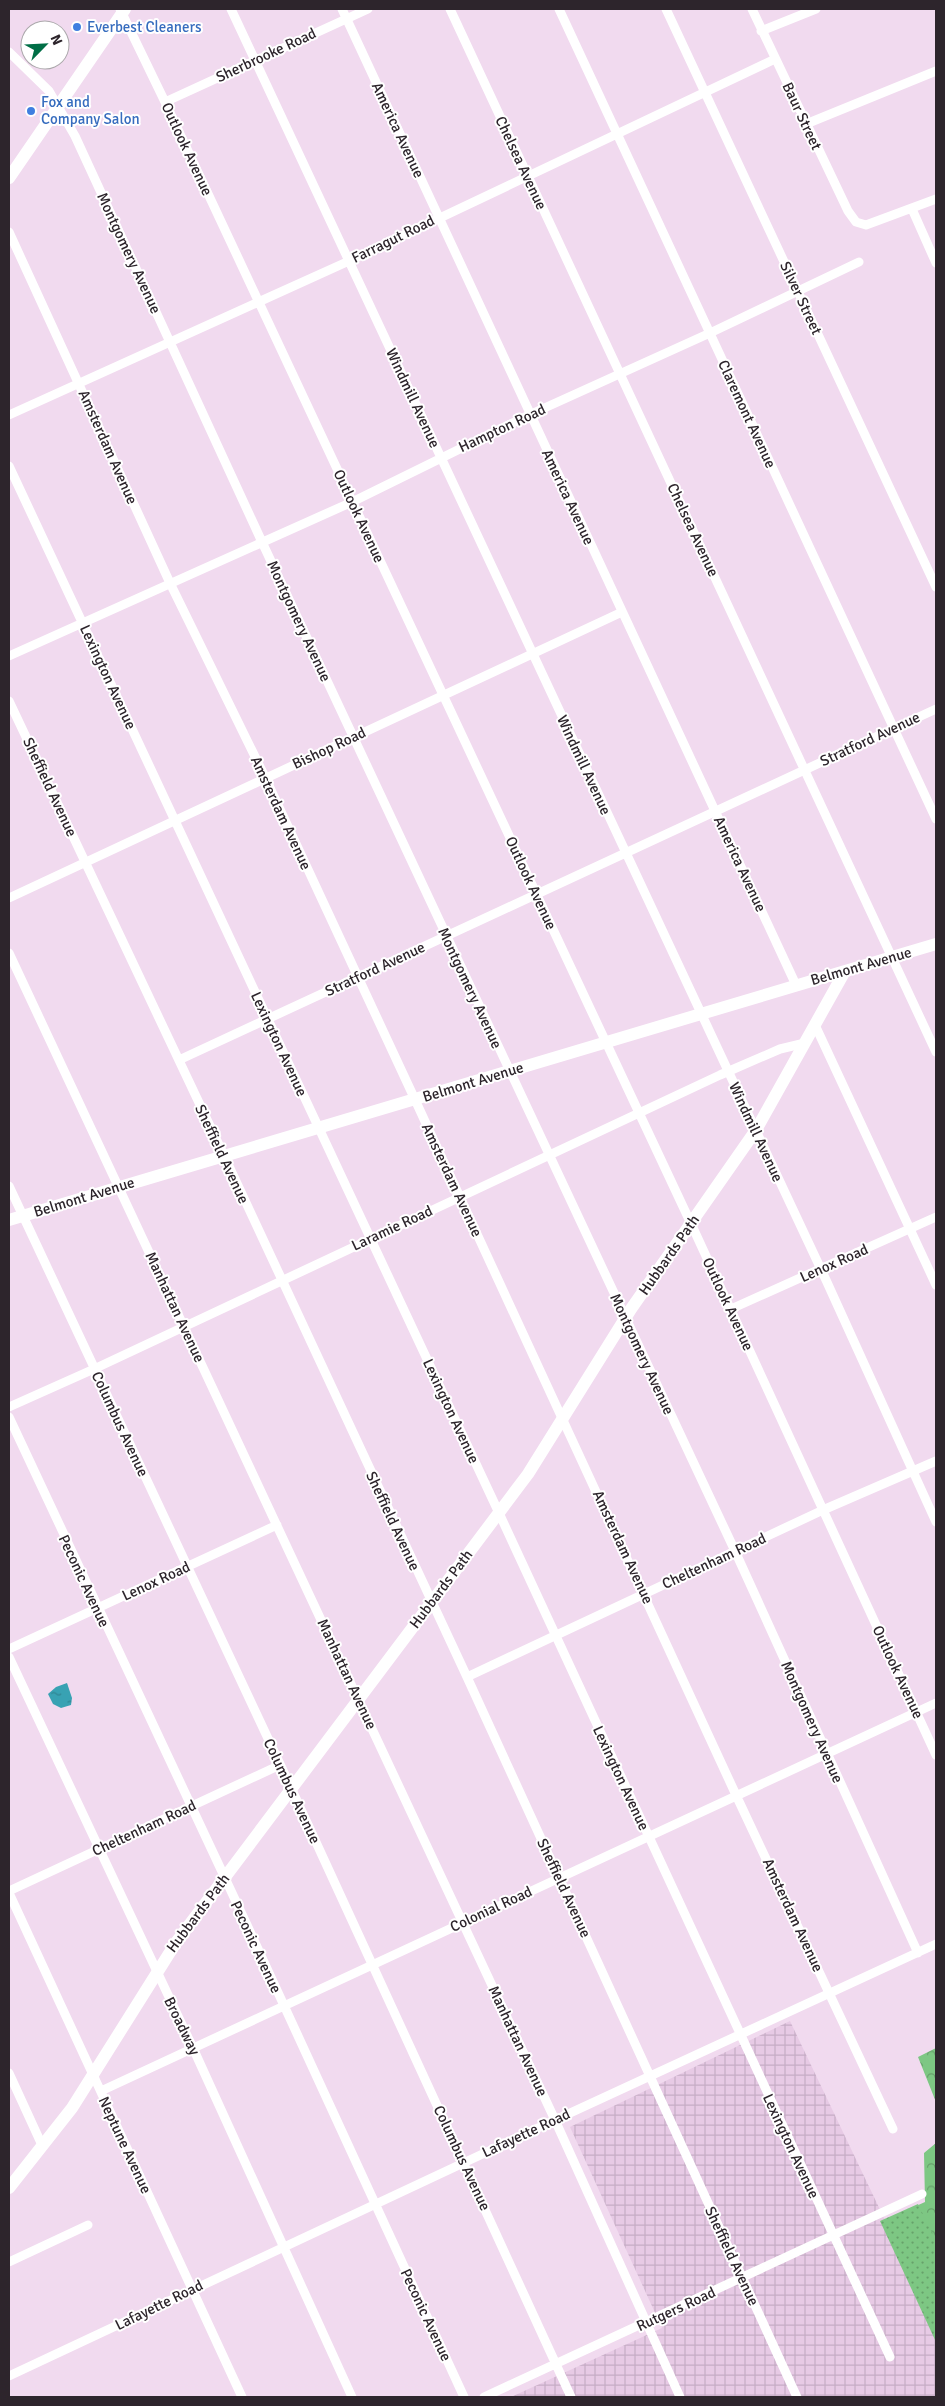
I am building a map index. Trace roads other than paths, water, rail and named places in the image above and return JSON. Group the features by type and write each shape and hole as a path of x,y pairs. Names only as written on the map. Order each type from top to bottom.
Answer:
{"street":[{"name":"Windmill Avenue","path":"231,9 821,1269 936,1522"},
{"name":"America Avenue","path":"342,9 529,415 796,985"},
{"name":"Sherbrooke Road","path":"165,102 368,9"},
{"name":"Chelsea Avenue","path":"450,9 936,1052"},
{"name":"Claremont Avenue","path":"559,9 936,819"},
{"name":"Silver Street","path":"666,9 936,587"},
{"name":"Baur Street","path":"752,9 848,211 856,222 866,225 912,209"},
{"path":"761,31 816,9"},
{"path":"9,178 122,10"},
{"name":"Outlook Avenue","path":"122,10 731,1309 936,1755"},
{"name":"Montgomery Avenue","path":"9,52 49,91 58,105 171,342 262,542 735,1551 918,1953"},
{"name":"Farragut Road","path":"9,415 349,261 775,59"},
{"path":"806,124 936,71"},
{"path":"936,199 912,209 936,263"},
{"name":"Amsterdam Avenue","path":"9,232 80,383 170,583 358,977 736,1795 893,2129"},
{"name":"Hampton Road","path":"9,656 352,502 529,415 710,334 859,262"},
{"name":"Lexington Avenue","path":"9,466 499,1513 739,2036 890,2357"},
{"name":"Bishop Road","path":"9,898 264,777 622,612"},
{"name":"Sheffield Avenue","path":"9,701 467,1677 652,2076 797,2397"},
{"name":"Stratford Avenue","path":"179,1060 936,708"},
{"name":"Belmont Avenue","path":"9,1220 936,944"},
{"name":"Manhattan Avenue","path":"9,953 555,2120 680,2397"},
{"name":"Hubbards Path","path":"9,2188 72,2108 156,1972 539,1458 625,1318 756,1130 845,971"},
{"path":"815,1025 936,1285"},
{"name":"Laramie Road","path":"9,1407 94,1369 728,1071 780,1050 805,1043"},
{"name":"Columbus Avenue","path":"9,1186 292,1790 571,2397"},
{"name":"Lenox Road","path":"731,1309 936,1217"},
{"name":"Peconic Avenue","path":"9,1417 284,2005 464,2397"},
{"name":"Cheltenham Road","path":"467,1677 823,1510 936,1461"},
{"name":"Lenox Road","path":"9,1649 277,1525"},
{"name":"Broadway","path":"9,1657 193,2048 352,2397"},
{"name":"Colonial Road","path":"101,2092 462,1922 936,1703"},
{"name":"Cheltenham Road","path":"9,1892 280,1765"},
{"name":"Neptune Avenue","path":"9,1892 242,2397"},
{"name":"Lafayette Road","path":"9,2376 464,2162 936,1944"},
{"path":"9,2073 42,2145"},
{"name":"Rutgers Road","path":"484,2397 922,2194"},
{"path":"9,2262 88,2225"}],"water":[{"path":"67,1683 72,1698 71,1705 61,1708 53,1704 48,1694 56,1687"}],"place":[{"name":"Everbest Cleaners","path":"77,27"},
{"name":"Fox and Company Salon","path":"31,111"}]}
